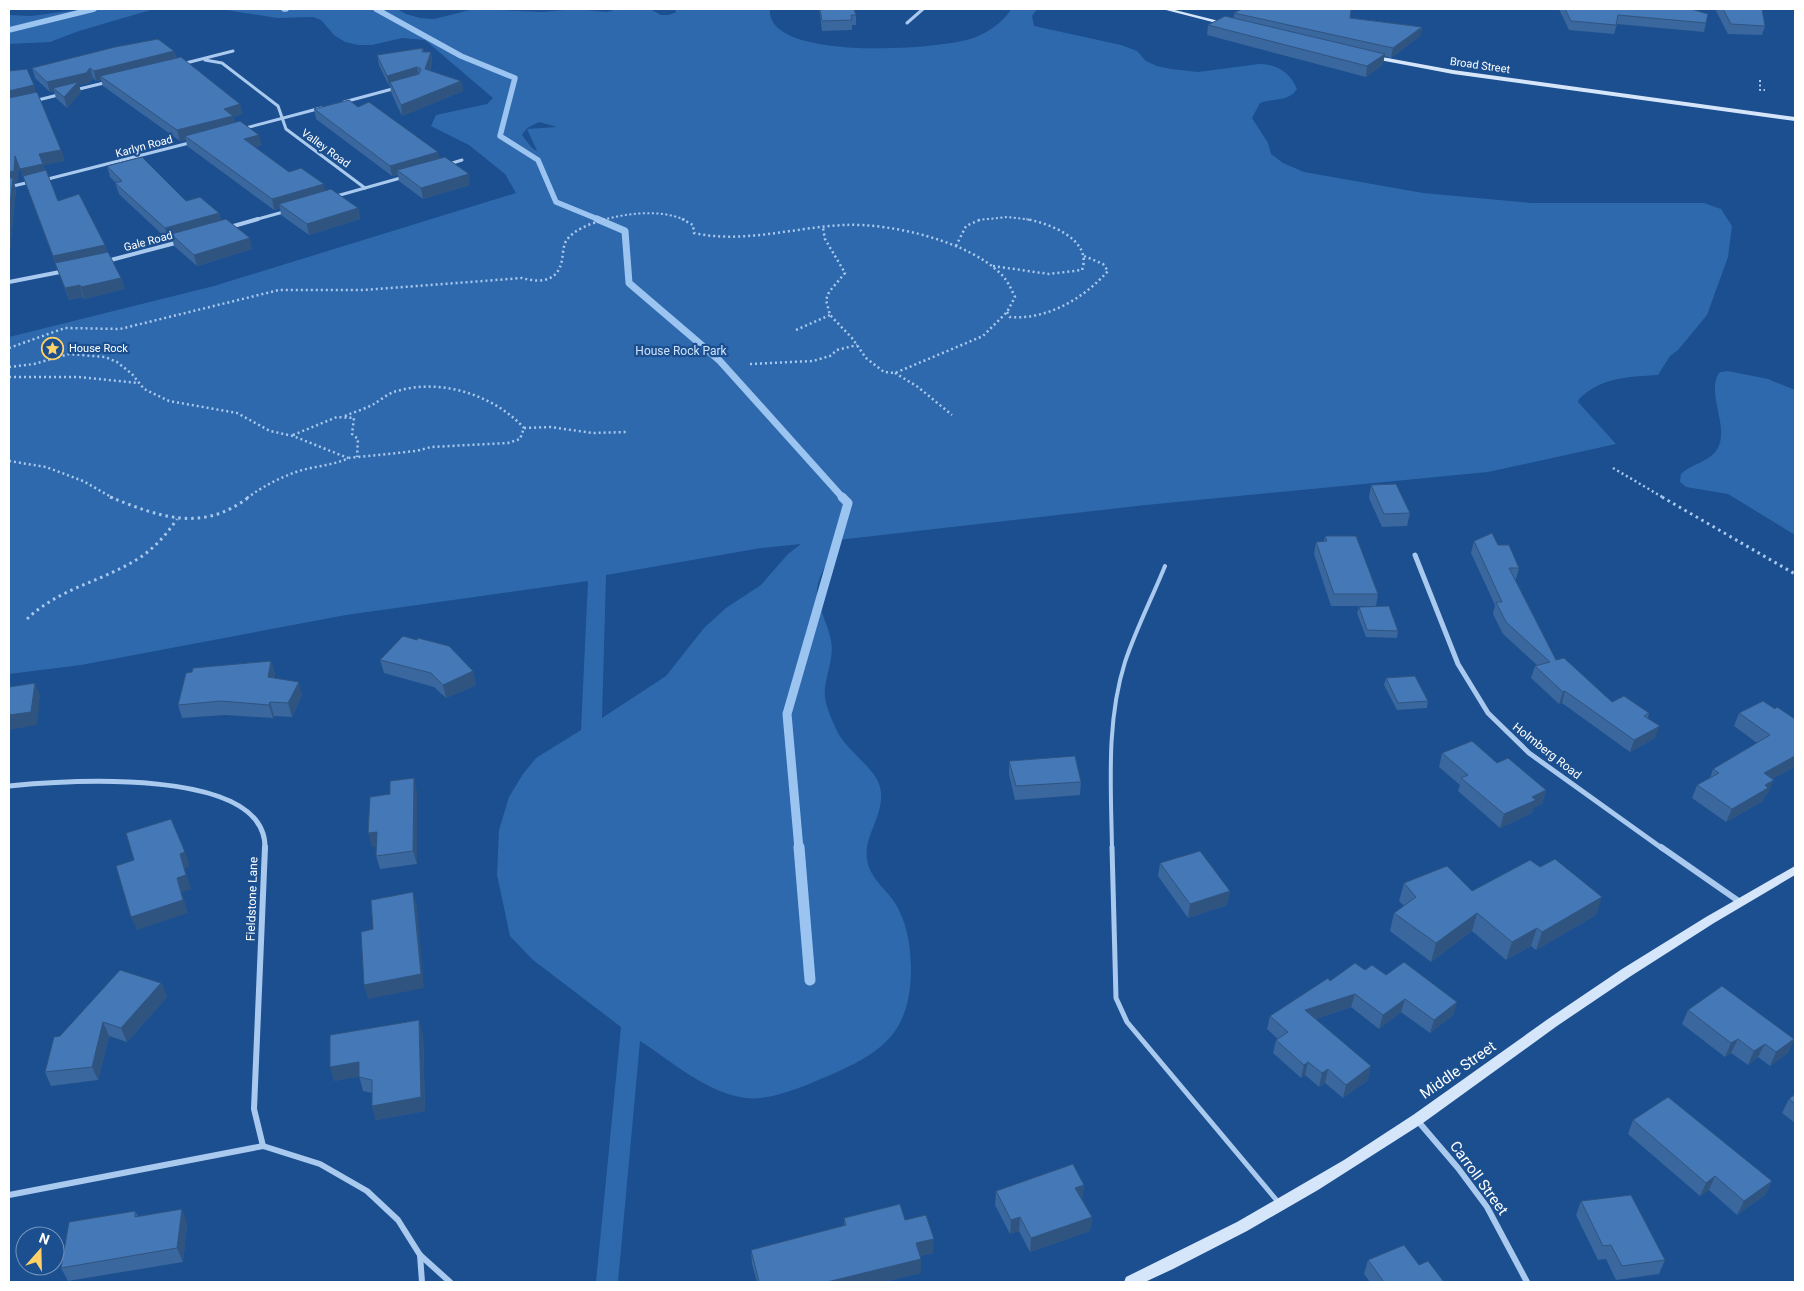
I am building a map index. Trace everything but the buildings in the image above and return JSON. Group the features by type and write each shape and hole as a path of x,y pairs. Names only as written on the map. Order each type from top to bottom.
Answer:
{"main road":[{"path":"1165,9 1234,26"},
{"name":"Broad Street","path":"1368,57 1454,72 1795,119"},
{"name":"Middle Street","path":"1131,1282 1181,1260 1280,1205 1417,1119 1572,1009 1740,902 1795,870"}],"street":[{"path":"907,23 923,9"},
{"path":"181,64 233,51"},
{"name":"Valley Road","path":"200,60 222,63 278,106 283,118 282,123 286,129 365,188"},
{"path":"30,102 115,81"},
{"path":"342,102 402,86"},
{"name":"Valley Road","path":"283,118 325,107"},
{"path":"236,131 283,118"},
{"name":"Karlyn Road","path":"9,186 82,171 197,141"},
{"path":"444,165 462,160"},
{"path":"327,199 409,175"},
{"path":"222,230 289,210"},
{"name":"Gale Road","path":"105,262 185,240"},
{"path":"9,282 66,270"},
{"name":"Holmberg Road","path":"1415,555 1465,676 1476,697 1492,718 1514,741 1552,770 1740,902"},
{"name":"Fieldstone Lane","path":"9,786 66,782 174,785 224,796 244,808 258,823 265,843 254,1109 263,1146"},
{"name":"Carroll Street","path":"1417,1119 1458,1168 1487,1207 1527,1282"},
{"path":"9,1195 263,1146 320,1164 367,1191 398,1220 420,1255 450,1282"},
{"path":"420,1255 422,1282"}],"lane":[{"path":"1164,566 1125,662 1114,713 1110,750 1116,998 1127,1022 1280,1205"}],"path":[{"path":"1760,80 1760,90 1765,90"},
{"path":"9,348 65,328 120,329 279,290 364,290 522,278 541,282 550,279 559,271 567,240 582,229 610,219 639,214 675,215 686,218 693,225 694,233 713,237 790,233 851,225 878,227 956,247 992,266 1003,275 1015,297 1007,312 983,336 951,352 895,373"},
{"path":"956,247 960,234 973,221 999,217 1037,222 1055,227 1070,236 1084,256 1085,263 1082,270 1070,274 1047,274 992,266"},
{"path":"823,228 825,239 846,272 829,292 826,300 830,315 876,367 884,372 895,373 908,378 939,406 952,414"},
{"path":"1007,312 1010,317 1022,320 1036,317 1063,306 1089,289 1108,271 1104,264 1084,256"},
{"path":"796,330 830,315"},
{"path":"750,364 813,361 830,356 837,350 857,345"},
{"path":"9,367 34,364 69,354 83,354 118,362 132,374 138,383 154,394 170,401 237,413 270,431 293,436 336,455 349,458"},
{"path":"9,377 78,377 138,383"},
{"path":"293,436 374,404 382,397 398,391 420,387 461,391 483,398 513,414 524,428"},
{"path":"345,416 354,418 352,434 358,439 357,457"},
{"path":"524,428 551,427 592,433 627,432"},
{"path":"9,461 46,467 83,481 103,494 123,502 177,519 217,516 233,509 260,488 296,472 341,462 349,458 416,451 431,447 508,443 520,438 524,428"},
{"path":"1613,468 1795,574"},
{"path":"27,619 35,610 143,556 166,535 177,519"}],"green space":[{"path":"85,9 154,9 79,31 50,42 9,44 9,15 31,16"},
{"name":"House Rock Park","path":"220,9 397,9 420,18 434,19 474,9 543,12 574,9 607,12 618,9 650,9 661,15 669,15 676,12 675,9 770,9 776,26 795,38 824,45 858,48 893,48 927,46 973,38 995,26 1011,9 1037,9 1032,16 1034,26 1121,45 1137,51 1146,61 1157,66 1198,72 1266,64 1282,70 1291,78 1297,89 1285,98 1260,103 1252,118 1268,143 1271,154 1283,163 1304,172 1423,193 1531,203 1704,203 1721,209 1732,226 1728,257 1707,315 1678,350 1670,356 1658,375 1606,382 1579,399 1578,402 1616,444 1488,472 1146,505 838,540 820,576 817,589 818,600 830,635 832,648 825,698 838,733 872,772 879,784 880,805 868,844 868,864 878,882 895,902 906,930 911,967 910,989 906,1008 900,1024 890,1037 865,1058 809,1084 788,1092 766,1097 745,1098 716,1090 640,1041 618,1282 596,1282 621,1027 533,960 510,936 497,875 499,830 509,797 523,774 536,758 581,730 588,581 346,615 81,665 9,674 9,337 214,286 516,193 505,174 469,145 431,126 436,115 487,104 493,98 425,40 402,38 372,45 358,45 345,42 334,35 321,20 313,17 277,18","holes":["539,122 557,127 527,129 537,151 532,148 522,135 527,128","801,544 788,554 761,585 726,608 704,628 666,676 602,718 606,575 761,548"]},
{"path":"1728,371 1768,379 1795,390 1795,535 1728,494 1686,487 1680,482 1681,474 1713,455 1720,442 1721,432 1715,390 1716,380 1720,372"}],"waterway":[{"path":"9,30 94,9"},
{"path":"376,9 461,56 515,78 500,136 538,160 556,202 600,220"},
{"path":"597,219 625,231 629,283 719,360 843,498"},
{"path":"799,849 787,714 848,503 843,498"},
{"path":"799,847 810,980"}],"place":[{"name":"House Rock","path":"53,348"}]}
